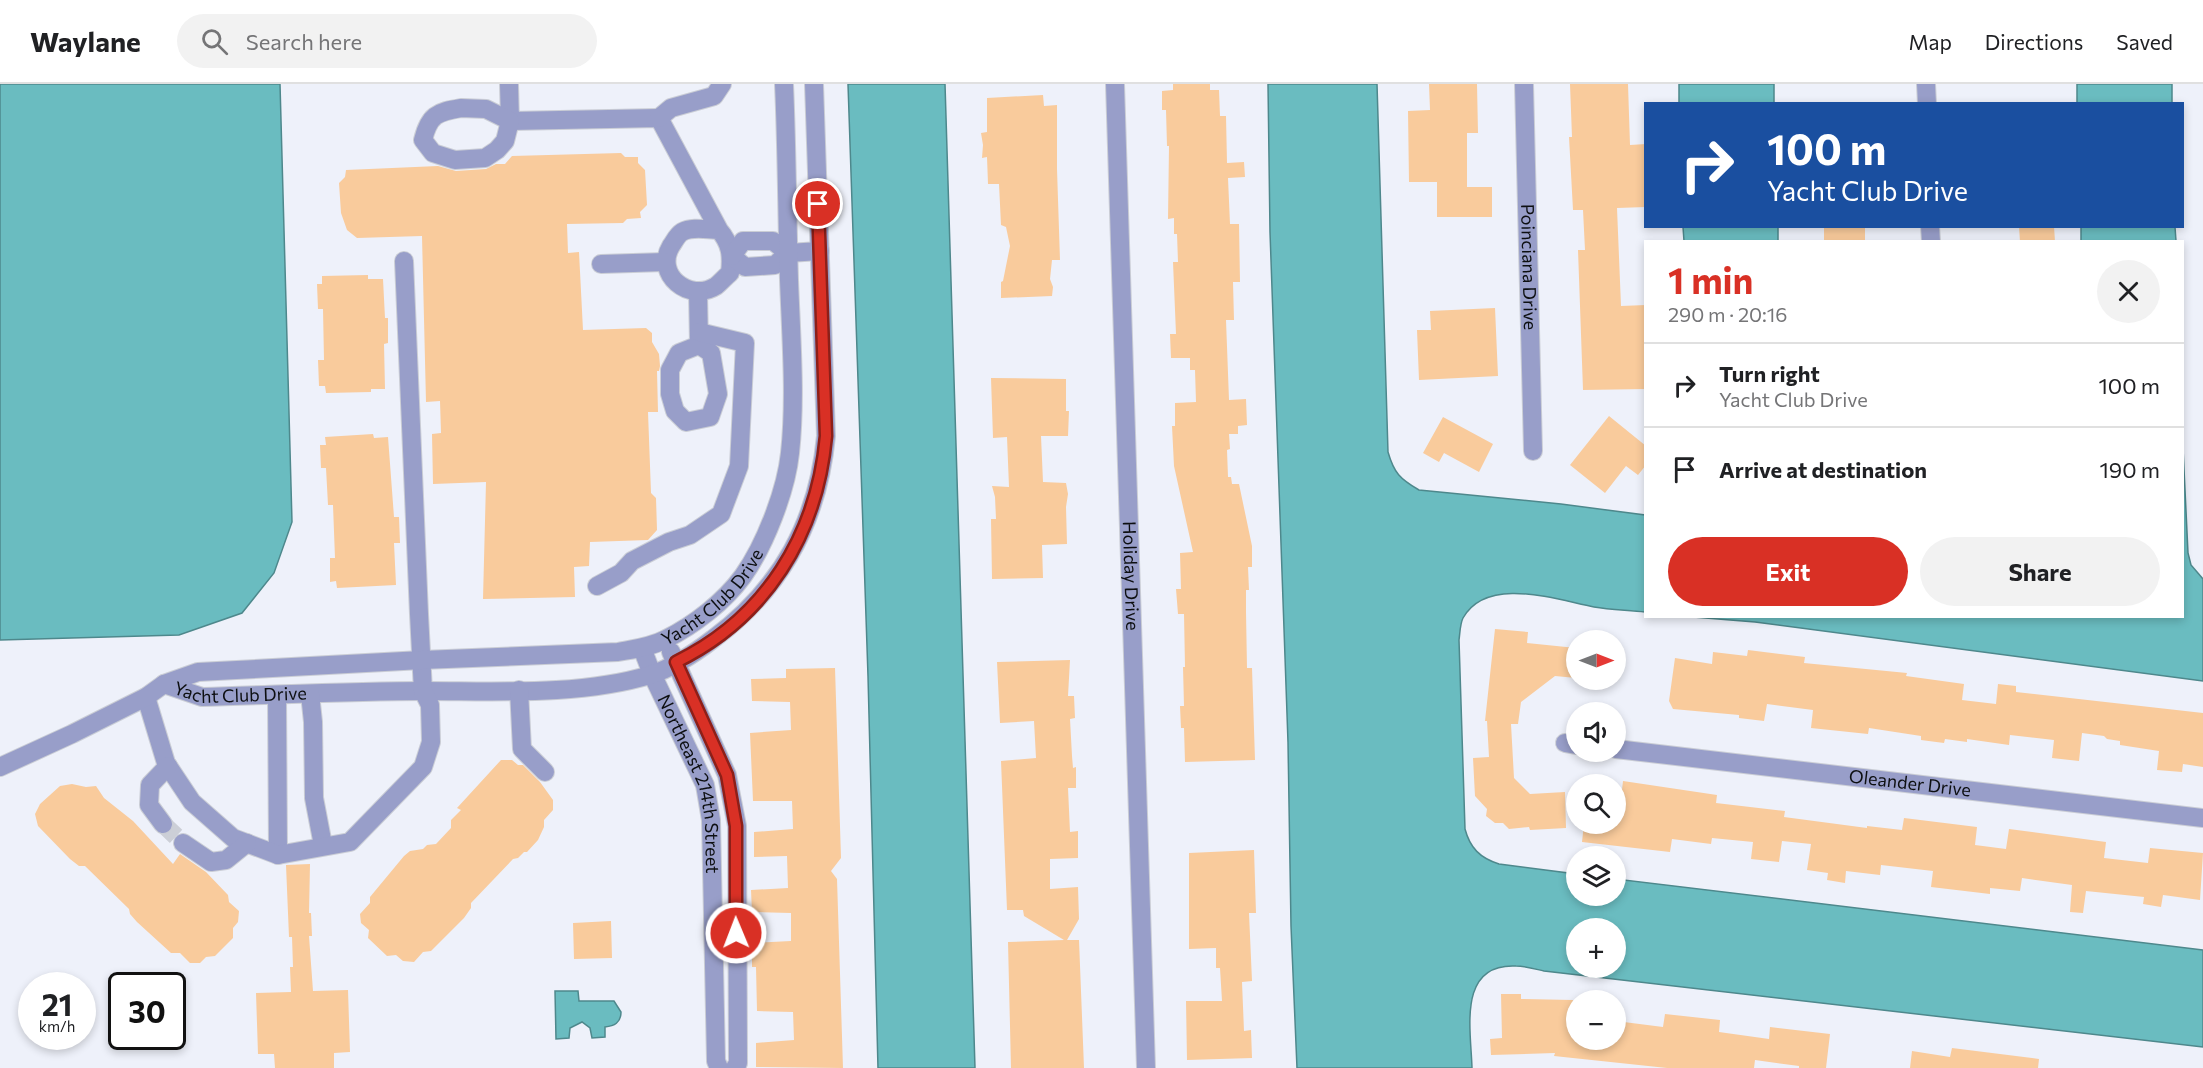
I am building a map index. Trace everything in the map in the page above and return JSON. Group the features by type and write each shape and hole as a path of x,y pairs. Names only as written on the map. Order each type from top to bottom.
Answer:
{"street":[{"path":"509,84 510,121 658,118 671,108 714,96 722,84"},
{"name":"Yacht Club Drive","path":"164,684 198,672 618,652 642,648 664,640 692,623 721,600 743,575 760,544 782,492 790,453 792,415 784,84"},
{"name":"Yacht Club Drive","path":"164,684 202,697 581,688 652,674 695,652 751,607 790,557 817,494 823,462 826,436 814,84"},
{"name":"Holiday Drive","path":"1115,84 1146,1068"},
{"name":"Poinciana Drive","path":"1524,84 1533,451"},
{"path":"1926,84 1927,102"},
{"path":"658,118 719,230 728,241 732,256 730,273 714,287 698,291 686,290 677,285 665,262 667,252 681,233 692,229 719,230"},
{"path":"732,256 743,241 773,241 788,253"},
{"path":"732,256 745,267 768,266 775,265 788,253 820,251"},
{"path":"146,697 168,766 192,802 233,838 278,855 350,842 423,767 431,741 430,705 423,691 404,261"},
{"path":"601,264 665,262"},
{"path":"597,586 621,573 632,561 669,542 690,535 721,514 739,466 745,343 699,339 698,291"},
{"name":"Northeast 214th Street","path":"664,640 727,775 736,826 738,1063 735,1068"},
{"name":"Northeast 214th Street","path":"642,648 705,785 711,820 716,1061 719,1068"},
{"path":"0,766 72,734 146,697 164,684"},
{"path":"519,690 522,749 545,772"},
{"path":"310,694 313,722 314,798 324,845"},
{"path":"277,695 278,855"},
{"name":"Oleander Drive","path":"1626,750 2203,818"},
{"path":"163,824 149,805 150,785 168,766"},
{"path":"705,785 727,775"},
{"path":"183,843 211,862 226,860 247,843"}],"water":[{"path":"0,84 280,84 292,522 274,573 242,613 179,635 0,640"},
{"path":"848,84 945,84 975,1068 878,1068 868,676"},
{"path":"1268,84 1377,84 1388,452 1395,470 1402,479 1419,490 1644,515 1644,612 1594,607 1543,596 1505,594 1488,597 1474,605 1463,618 1459,640 1465,829 1473,847 1486,859 1499,864 1566,873 1566,906 1626,906 1626,880 2203,950 2203,1047 1605,978 1626,978 1626,918 1566,918 1566,974 1516,966 1497,968 1484,975 1476,987 1471,1002 1470,1018 1472,1068 1297,1068 1291,926 1288,742 1270,232"},
{"path":"1679,84 1774,84 1774,102 1679,102"},
{"path":"2077,84 2172,84 2172,102 2077,102"},
{"path":"1683,228 1778,228 1778,240 1684,240"},
{"path":"2081,228 2175,228 2176,240 2081,240"},
{"path":"2184,469 2188,553 2191,565 2203,579 2203,681 1755,622 1705,618 2184,618"},
{"path":"555,991 578,991 579,1001 614,1001 621,1012 620,1019 614,1025 605,1027 605,1037 592,1038 590,1028 582,1022 570,1028 569,1038 556,1039"}],"building":[{"path":"1173,84 1210,84 1210,90 1219,90 1220,116 1226,116 1227,163 1244,162 1245,177 1228,178 1230,224 1239,224 1240,282 1233,282 1234,320 1226,320 1229,400 1246,399 1247,425 1238,426 1238,434 1229,434 1230,449 1227,450 1228,477 1231,477 1232,484 1239,484 1252,546 1252,567 1248,567 1249,590 1246,590 1246,612 1247,668 1252,668 1255,760 1185,762 1184,728 1181,728 1180,706 1184,706 1184,614 1178,614 1176,589 1181,589 1180,553 1193,552 1174,466 1172,426 1175,426 1175,403 1196,402 1195,370 1190,370 1190,358 1171,358 1170,334 1176,334 1173,262 1178,262 1174,218 1168,219 1169,146 1167,146 1166,110 1162,110 1162,91 1173,90"},
{"path":"1429,84 1477,84 1478,133 1467,133 1467,187 1492,187 1492,217 1437,217 1437,182 1409,182 1408,111 1430,110"},
{"path":"1570,84 1628,84 1630,145 1644,144 1644,207 1617,208 1621,306 1644,305 1644,389 1583,390 1578,250 1585,250 1583,210 1573,210 1569,137 1572,137"},
{"path":"1043,95 1044,106 1057,105 1060,260 1052,260 1050,279 1053,287 1052,296 1001,298 1001,282 1010,246 1006,227 1001,225 999,184 988,184 987,157 982,158 981,133 987,132 987,98"},
{"path":"621,153 625,157 638,157 638,163 645,170 647,205 640,212 641,218 627,219 623,223 567,224 568,253 579,252 583,330 646,328 652,333 652,342 659,354 658,412 648,412 651,493 656,498 657,530 648,540 590,542 589,566 574,567 575,597 483,599 486,482 433,484 432,434 441,433 440,401 426,402 422,236 357,238 347,230 341,213 339,183 345,177 346,170 438,166 456,171 486,169 496,164 505,164 512,156"},
{"path":"1824,228 1865,228 1865,240 1824,240"},
{"path":"2019,228 2054,228 2055,240 2020,240"},
{"path":"368,275 368,279 383,279 385,318 388,318 388,343 384,344 385,389 371,389 371,392 326,393 325,386 319,386 318,360 324,360 323,309 318,309 317,284 322,284 322,276"},
{"path":"1495,308 1498,376 1419,380 1417,330 1431,330 1430,311"},
{"path":"991,378 1066,379 1066,411 1069,411 1068,436 1041,436 1043,482 1066,483 1068,494 1067,544 1042,545 1043,578 992,579 991,519 996,519 992,486 1009,487 1007,437 993,438"},
{"path":"1609,416 1644,444 1644,468 1638,475 1626,466 1605,493 1570,465"},
{"path":"1443,417 1493,444 1479,472 1444,453 1439,462 1423,453"},
{"path":"373,434 374,438 388,437 394,517 399,517 400,543 394,543 396,585 337,588 336,581 330,582 330,558 335,558 333,505 328,505 326,468 321,468 320,445 326,445 325,437"},
{"path":"1495,629 1528,632 1527,643 1566,647 1566,677 1555,676 1521,702 1518,724 1511,724 1514,778 1530,794 1565,792 1566,828 1509,829 1503,823 1495,823 1486,816 1487,809 1475,796 1473,758 1489,757 1487,721 1485,721"},
{"path":"1748,650 1805,657 1804,663 1907,673 1906,676 1964,684 1962,700 1996,704 1998,684 2016,686 2016,692 2203,713 2203,767 2183,764 2182,772 2157,770 2159,751 2120,745 2120,741 2082,733 2079,761 2052,758 2054,740 2010,735 2009,745 1967,739 1967,742 1945,739 1944,743 1921,740 1921,736 1869,728 1868,734 1811,728 1813,710 1767,704 1764,721 1739,718 1739,715 1673,709 1669,701 1675,658 1712,664 1713,652 1747,656"},
{"path":"1070,660 1068,696 1074,696 1075,718 1070,719 1073,768 1076,767 1076,788 1068,788 1070,832 1078,831 1078,858 1050,859 1050,889 1078,887 1079,919 1067,940 1079,940 1084,1068 1011,1068 1008,942 1064,940 1024,916 1023,910 1007,910 1001,761 1036,758 1034,721 1000,723 997,662"},
{"path":"835,668 841,858 831,871 837,879 843,1068 756,1067 756,1043 794,1040 793,1012 757,1011 756,967 752,967 752,943 791,941 791,913 752,912 751,890 788,888 787,856 754,857 754,832 793,829 792,801 753,801 750,733 791,730 790,702 752,701 751,679 786,678 786,669"},
{"path":"501,760 512,760 518,765 523,765 540,782 553,800 553,810 544,820 544,827 538,840 527,852 513,859 471,903 471,908 464,918 431,951 423,952 414,962 403,961 396,955 387,956 368,938 369,930 361,923 360,914 370,903 370,897 404,856 410,851 436,844 451,828 451,820 461,810 457,808"},
{"path":"1626,781 1717,795 1716,803 1785,811 1784,817 1867,828 1867,826 1902,830 1904,818 1977,827 1975,845 2006,849 2009,829 2106,842 2104,858 2148,863 2150,848 2203,853 2200,900 2163,895 2161,907 2143,904 2144,897 2086,891 2083,913 2070,912 2072,885 2022,878 2020,891 1990,888 1990,894 1931,887 1933,871 1881,865 1880,875 1846,871 1845,883 1827,880 1828,873 1807,870 1811,844 1782,841 1779,862 1751,859 1753,842 1712,838 1711,844 1672,839 1670,852 1582,842 1583,834 1626,834"},
{"path":"72,784 86,787 96,786 104,798 133,821 173,864 180,854 206,872 228,895 229,902 239,911 238,922 233,928 233,938 215,956 206,957 200,963 190,963 180,953 171,953 137,922 129,909 85,866 79,866 70,859 38,826 35,814 40,804 60,786"},
{"path":"1254,850 1256,913 1249,913 1252,981 1242,982 1244,1031 1251,1030 1252,1058 1187,1060 1186,1001 1222,1001 1220,968 1216,968 1216,948 1189,949 1189,853"},
{"path":"310,864 309,913 311,913 312,936 309,936 313,991 348,990 350,1052 334,1053 334,1068 275,1068 274,1054 258,1054 256,993 291,992 292,937 289,937 286,865"},
{"path":"611,921 612,958 574,959 573,923"},
{"path":"1501,994 1521,994 1521,999 1566,1000 1566,1050 1626,1050 1626,1022 1663,1027 1665,1014 1720,1020 1719,1032 1769,1039 1770,1027 1830,1034 1826,1068 1799,1068 1799,1066 1755,1060 1754,1068 1667,1068 1554,1056 1555,1053 1491,1055 1490,1039 1502,1038"},
{"path":"1952,1048 2039,1059 2038,1068 1910,1068 1912,1051 1950,1057"}],"tunnel":[{"path":"163,824 183,843"}],"route":[{"path":"736,933 736,826 727,775 676,662 695,652 724,631 751,607 771,584 790,557 817,494 826,436 818,204"}]}
